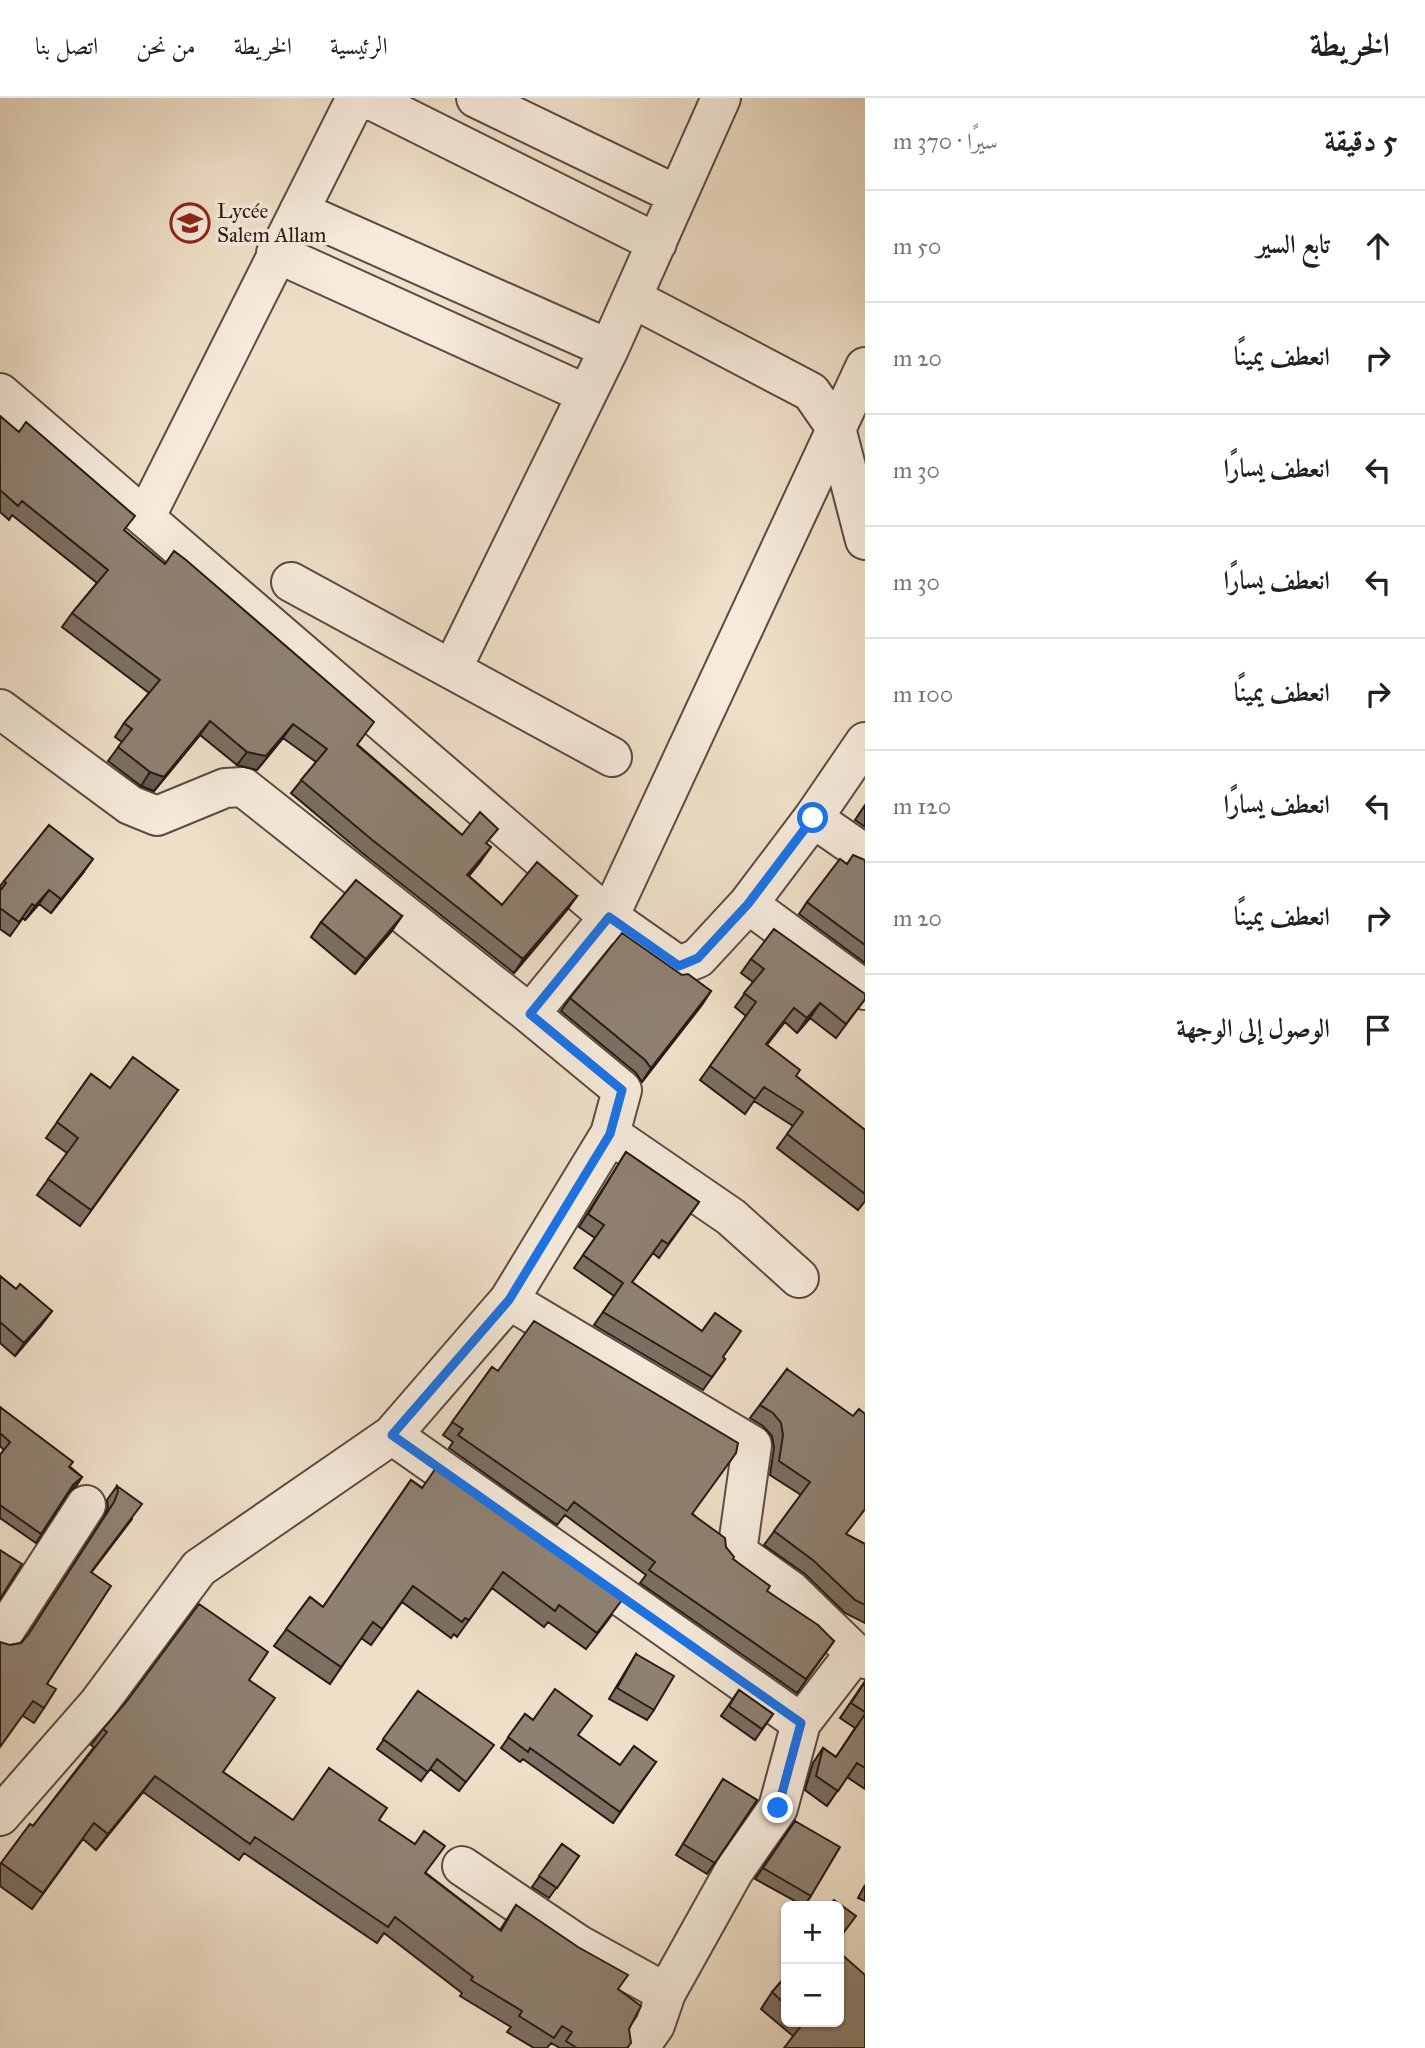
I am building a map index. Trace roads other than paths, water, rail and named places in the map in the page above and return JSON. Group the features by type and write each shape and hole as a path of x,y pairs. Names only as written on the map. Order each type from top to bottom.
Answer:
{"street":[{"path":"145,518 356,98"},
{"path":"367,98 657,243"},
{"path":"476,98 677,195"},
{"path":"452,669 609,349 721,98"},
{"path":"299,211 609,349"},
{"path":"276,253 586,394"},
{"path":"632,298 811,392 836,428 865,540"},
{"path":"530,1014 609,917 865,367"},
{"path":"0,393 609,917 679,966 698,958 748,904 813,818 865,742"},
{"path":"291,582 612,757"},
{"path":"0,1816 97,1704 199,1568 392,1435 509,1300 610,1134 622,1090 243,787 225,788 158,816 130,805 3,718"},
{"path":"813,818 865,854"},
{"path":"748,904 865,990"},
{"path":"610,1134 731,1217 799,1278"},
{"path":"509,1300 752,1446 737,1552 790,1590 860,1656 801,1723 778,1808 734,1871 666,1993 656,2025 639,2048"},
{"path":"392,1435 801,1723"},
{"path":"0,1638 86,1505"},
{"path":"462,1866 579,1945 666,1993"}],"place":[{"name":"Lycée Salem Allam","path":"190,223"}]}
